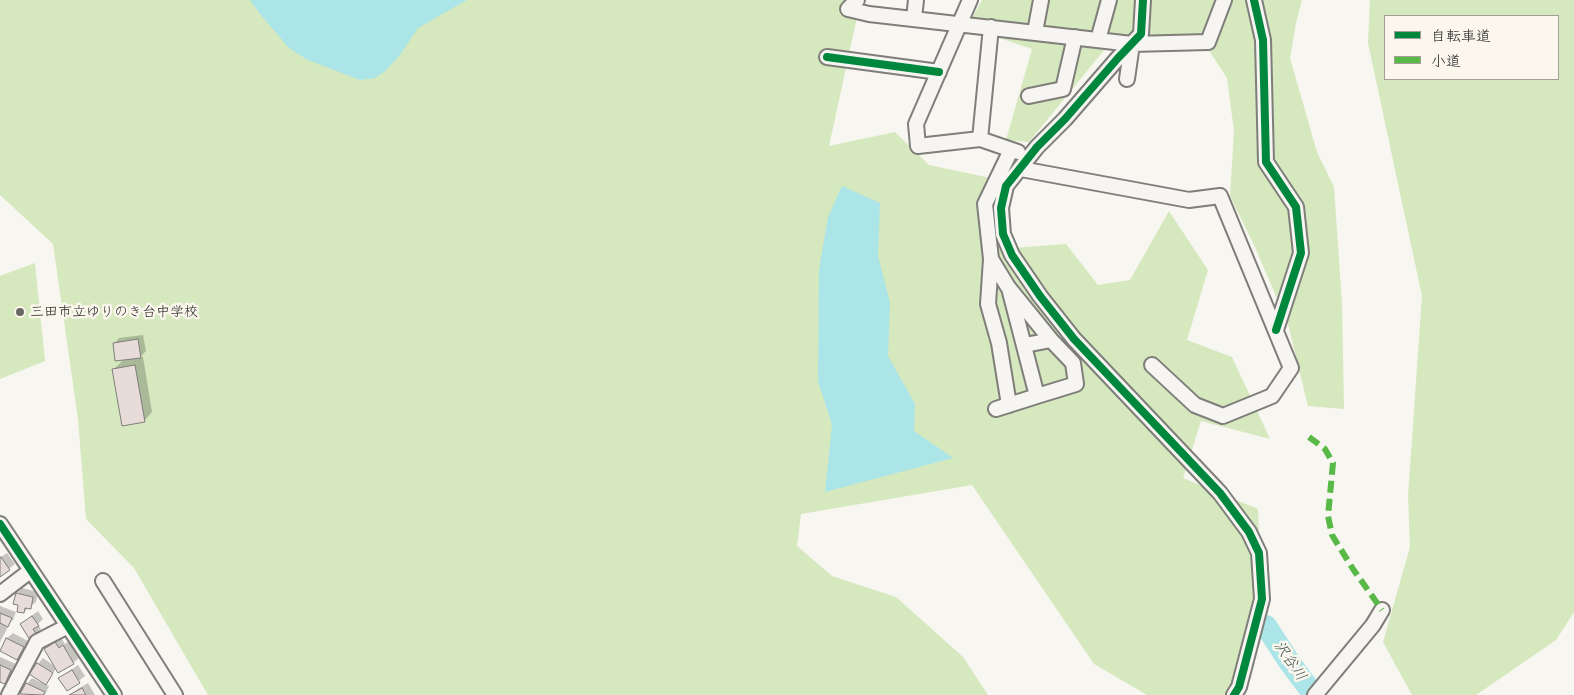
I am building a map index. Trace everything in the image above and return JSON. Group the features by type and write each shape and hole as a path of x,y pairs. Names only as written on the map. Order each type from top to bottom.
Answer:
{"street":[{"path":"857,0 848,9 869,14 1132,44 1208,42 1224,0"},
{"path":"914,18 916,0"},
{"path":"970,0 916,124 918,146 980,139 1030,156"},
{"path":"1036,32 1040,0"},
{"path":"1098,40 1109,0"},
{"path":"1143,0 1141,34 1030,156 1006,186 1001,208 1003,234 1012,255 1040,296 1074,339 1220,493 1249,532 1259,553 1262,598 1239,687 1234,695"},
{"path":"1254,0 1263,40 1266,162 1296,207 1301,253 1276,330"},
{"path":"980,139 992,27"},
{"path":"1029,96 1063,90 1075,37"},
{"path":"1127,78 1132,44"},
{"path":"827,57 939,72"},
{"path":"1010,405 999,343 988,304 992,259 985,204 1011,150"},
{"path":"1020,169 1189,200 1220,196 1291,368 1272,396 1223,416 1195,405 1152,365"},
{"path":"992,259 1008,287 1051,340 1074,363 1076,384 996,409"},
{"path":"1008,287 1025,345 1037,396"},
{"path":"1025,345 1051,340"},
{"path":"0,524 114,695"},
{"path":"0,594 30,571"},
{"path":"103,581 175,695"},
{"path":"1314,695 1373,625 1382,610"},
{"path":"9,695 37,642 68,626"}],"green space":[{"path":"0,0 856,0 856,22 829,146 895,132 929,165 995,179 986,250 1066,244 1098,285 1130,280 1169,211 1208,270 1187,340 1232,357 1270,439 1201,421 1183,478 1258,509 1262,599 1231,695 1147,695 1094,664 972,485 801,514 797,546 832,576 896,597 963,657 988,695 208,695 134,568 86,519 78,419 53,244 0,195"},
{"path":"982,0 1302,0 1290,58 1317,152 1334,187 1342,304 1344,409 1308,406 1288,324 1254,245 1230,196 1234,131 1227,78 1208,49 1114,38 1029,142 1006,140 1032,49 967,27"},
{"path":"1370,0 1574,0 1574,612 1556,640 1476,695 1412,695 1383,642 1410,547 1408,496 1422,296 1368,43"},
{"name":"三田市立ゆりのき台中学校","path":"35,263 45,361 0,379 0,276"}],"water":[{"path":"250,0 467,0 418,28 400,55 384,72 375,78 360,80 308,60 289,48"},
{"path":"842,186 880,203 878,256 890,303 888,356 915,404 914,431 953,458 825,492 832,425 818,381 819,270 828,217"}],"building":[{"path":"138,339 141,358 115,361 113,343"},
{"path":"135,365 145,422 122,426 112,369"},
{"path":"0,558 10,570 0,577"},
{"path":"16,593 33,597 31,609 25,608 24,613 17,612 18,605 13,604"},
{"path":"0,613 12,618 8,627 0,623"},
{"path":"32,616 39,626 33,629 37,635 30,640 20,624"},
{"path":"6,638 24,647 17,660 0,651"},
{"path":"55,642 59,648 63,645 74,664 58,673 44,649"},
{"path":"37,663 53,673 46,685 29,674"},
{"path":"0,665 11,670 5,684 0,682"},
{"path":"72,670 80,683 67,691 58,678"},
{"path":"26,683 45,692 43,695 20,694"},
{"path":"82,688 86,695 69,695"}],"waterway":[{"name":"沢谷川","path":"1266,626 1314,695"}],"marked path":[{"path":"1309,437 1325,449 1333,463 1328,516 1332,535 1382,610"}],"cycle path":[{"path":"1143,0 1141,34 1065,119 1037,147 1006,186 1001,208 1003,234 1012,255 1040,296 1074,339 1220,493 1249,532 1259,553 1262,599 1239,687 1234,695"},
{"path":"1254,0 1263,40 1266,162 1296,207 1301,253 1276,330"},
{"path":"827,57 939,72"},
{"path":"0,524 114,695"}],"place":[{"name":"三田市立ゆりのき台中学校","path":"20,312"}]}
